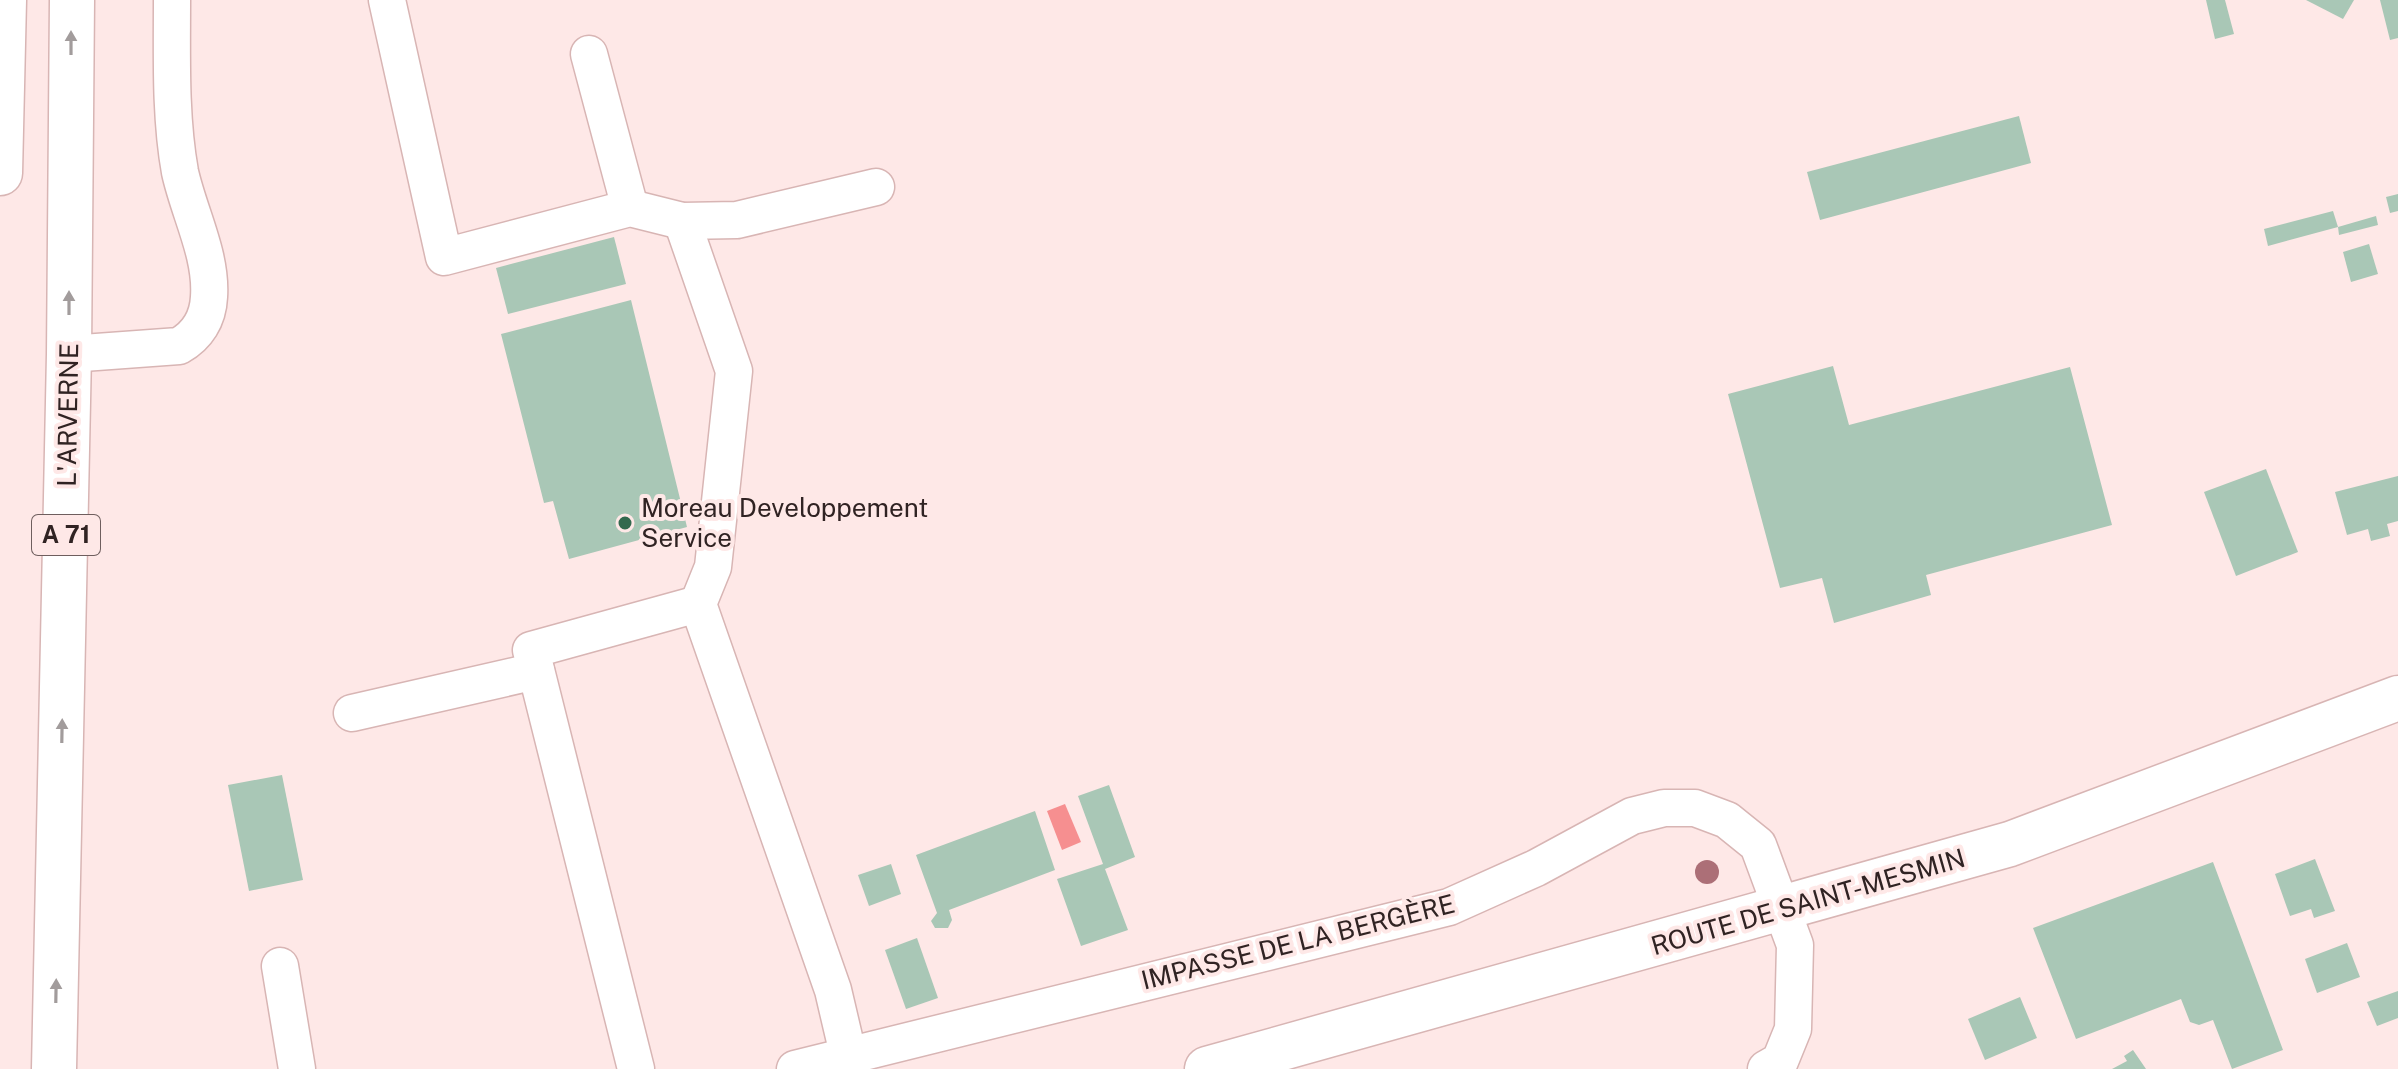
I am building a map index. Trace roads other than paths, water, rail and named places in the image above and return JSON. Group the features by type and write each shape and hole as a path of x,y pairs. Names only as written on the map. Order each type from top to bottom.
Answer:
{"main road":[{"path":"0,173 4,0"},
{"name":"L'ARVERNE","path":"54,1069 69,354 72,0"},
{"name":"ROUTE DE SAINT-MESMIN","path":"1207,1069 1783,911 2010,844 2398,698"}],"street":[{"path":"69,354 179,346 195,337 209,302 210,278 180,170 172,66 172,0"},
{"path":"387,0 444,257 630,208 682,221 737,220 876,187"},
{"path":"589,54 630,208"},
{"path":"682,221 734,371 713,567 698,604 833,990 848,1054"},
{"path":"636,1069 531,650 698,604"},
{"path":"352,713 536,671"},
{"name":"IMPASSE DE LA BERGÈRE","path":"795,1069 1449,907 1536,868 1632,816 1664,808 1695,808 1727,820 1758,845 1795,945 1793,1029 1780,1061 1766,1069"},
{"path":"280,966 297,1069"}],"place":[{"name":"Moreau Developpement Service","path":"625,523"}]}
